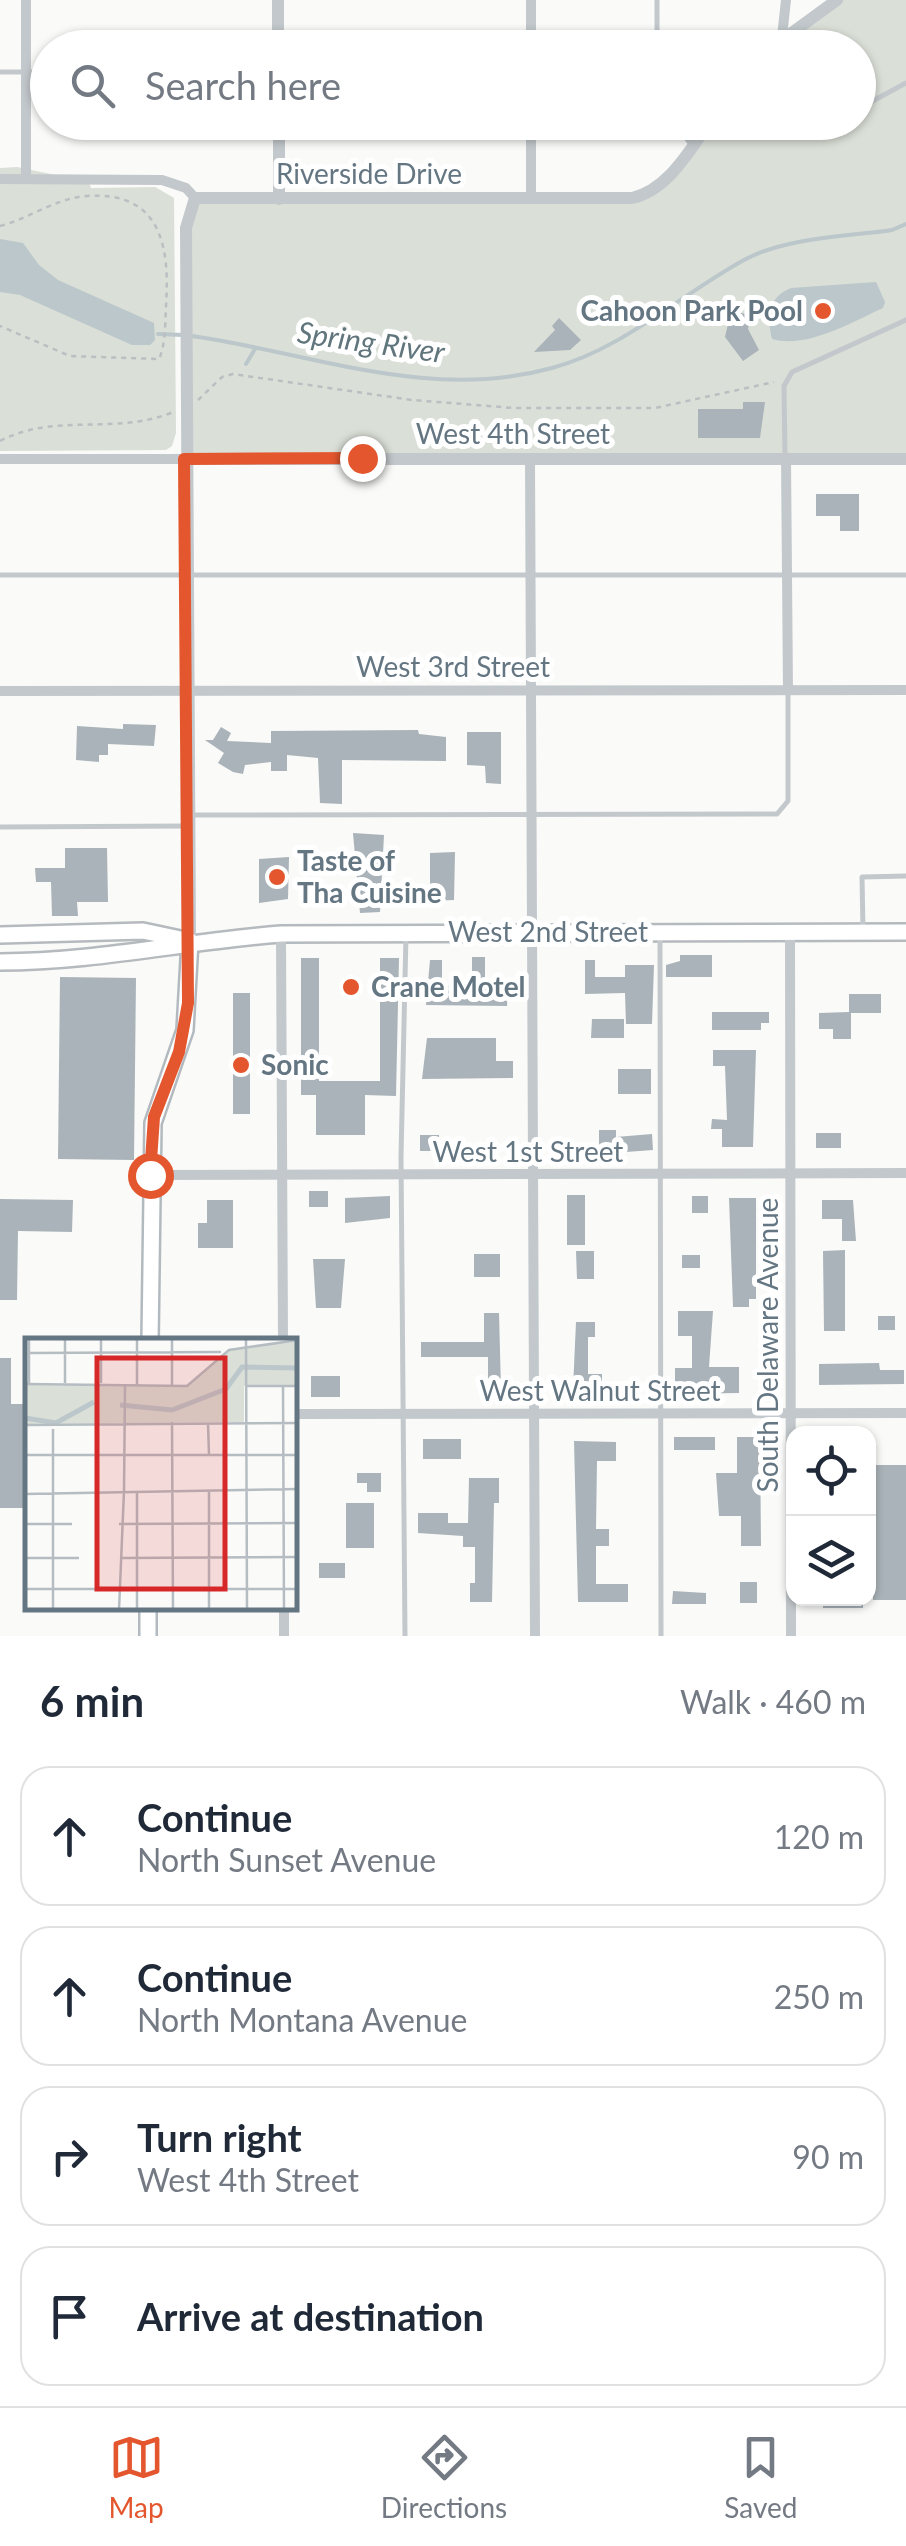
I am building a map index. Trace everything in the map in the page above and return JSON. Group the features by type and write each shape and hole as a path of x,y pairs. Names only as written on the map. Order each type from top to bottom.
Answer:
{"main road":[{"name":"West 2nd Street","path":"0,934 142,931 190,941"},
{"name":"West 2nd Street","path":"0,962 108,958 190,941 281,934 906,932"},
{"path":"150,1338 154,1117 185,1030 190,941"}],"street":[{"path":"26,0 26,179"},
{"path":"278,0 278,30"},
{"path":"531,0 531,30"},
{"path":"783,30 786,0"},
{"path":"791,30 837,0"},
{"path":"279,140 279,199"},
{"path":"531,140 531,198"},
{"name":"Riverside Drive","path":"0,180 162,180 186,188 195,198 644,196 663,182 697,140"},
{"path":"190,941 184,459 186,228 195,198"},
{"path":"530,458 535,1636"},
{"name":"West 4th Street","path":"0,459 906,459"},
{"path":"786,459 788,690"},
{"name":"West 3rd Street","path":"0,690 906,690"},
{"name":"South Delaware Avenue","path":"790,932 792,1636"},
{"path":"281,934 283,1338"},
{"name":"West 1st Street","path":"150,1175 906,1173"},
{"name":"West Walnut Street","path":"298,1414 906,1413"}],"lane":[{"path":"657,30 658,0"},
{"path":"0,72 30,72"},
{"path":"876,99 906,83"},
{"path":"688,140 693,146"},
{"path":"786,459 784,386 792,372 906,320"},
{"path":"0,575 906,575"},
{"path":"0,827 187,820 782,811 788,791 788,690"},
{"path":"862,932 862,877 906,876"},
{"path":"405,1636 401,1174 406,932"},
{"path":"660,932 661,1636"}],"path":[{"path":"0,226 82,196 135,202 164,243 168,266 159,359 70,356 0,326"},
{"path":"0,441 20,430 48,424 147,422 200,399 222,376 232,374 426,402 514,408 655,408 762,381 784,386"}],"shaded area":[{"path":"837,0 906,0 906,459 185,459 186,228 195,198 644,196 695,140 876,140 876,30 786,30"},
{"path":"17,167 89,182 91,188 155,187 174,198 176,433 172,446 166,450 0,451 0,168"},
{"path":"0,239 23,243 39,265 58,280 154,323 155,340 150,345 132,345 20,295 0,292"},
{"name":"Cahoon Park Pool","path":"876,282 885,302 883,308 814,337 772,339 771,309 783,292 791,288"}],"building":[{"name":"Cahoon Park Pool","path":"731,311 751,315 748,329 759,350 743,361 725,337"},
{"path":"559,318 581,340 570,350 534,352 555,330 552,326"},
{"path":"743,402 765,402 760,438 698,438 698,409 743,409"},
{"path":"816,494 859,494 859,531 840,531 840,516 816,516"},
{"path":"123,724 156,725 154,746 108,744 108,755 99,755 99,762 76,760 77,726 123,729"},
{"path":"221,727 231,733 227,741 271,743 271,731 418,730 419,734 446,737 446,761 342,760 342,804 320,803 318,758 287,755 287,771 271,771 271,762 245,765 243,774 233,772 218,763 224,753 205,740 213,740"},
{"path":"467,732 501,732 501,784 486,783 485,766 467,765"},
{"path":"353,833 384,835 380,912 360,913"},
{"path":"65,848 107,848 108,902 77,902 78,916 52,916 51,882 36,882 35,868 65,868"},
{"path":"455,852 454,900 430,901 430,853"},
{"path":"289,857 288,899 259,903 259,859"},
{"path":"680,955 712,955 712,977 666,977 666,965 680,961"},
{"path":"472,957 485,957 485,986 508,987 507,1006 426,1005 430,960 442,960 442,985 472,986"},
{"path":"301,958 319,958 319,1081 380,1081 380,958 399,958 396,1096 365,1095 365,1135 316,1135 316,1095 301,1095"},
{"path":"585,960 595,960 595,977 625,977 625,965 654,965 652,1024 626,1024 625,993 585,994"},
{"path":"60,977 136,978 134,1160 58,1159"},
{"path":"233,993 250,993 250,1114 233,1114"},
{"path":"849,994 881,994 881,1013 851,1013 851,1039 833,1039 833,1029 819,1029 819,1013 849,1012"},
{"path":"712,1012 769,1012 769,1023 761,1023 761,1030 712,1030"},
{"path":"592,1019 624,1019 624,1038 591,1038"},
{"path":"427,1038 496,1038 496,1061 513,1061 513,1078 422,1079"},
{"path":"713,1050 756,1050 753,1147 722,1147 722,1129 711,1129 712,1119 727,1120 725,1066 713,1066"},
{"path":"618,1069 651,1069 651,1094 618,1094"},
{"path":"599,1130 616,1130 616,1137 652,1134 653,1150 599,1154"},
{"path":"816,1133 841,1133 841,1148 816,1148"},
{"path":"420,1135 439,1135 439,1151 420,1151"},
{"path":"309,1191 328,1191 328,1207 309,1207"},
{"path":"567,1195 585,1195 585,1245 567,1245"},
{"path":"390,1196 390,1218 345,1223 345,1198"},
{"path":"692,1196 708,1196 708,1213 692,1213"},
{"path":"729,1198 756,1198 756,1299 749,1299 749,1307 733,1307"},
{"path":"0,1199 73,1200 72,1232 18,1231 17,1300 0,1300"},
{"path":"207,1200 233,1200 233,1248 198,1248 198,1223 207,1223"},
{"path":"822,1200 853,1200 856,1241 842,1241 842,1219 822,1219"},
{"path":"845,1250 845,1331 824,1331 823,1251"},
{"path":"576,1251 594,1251 594,1279 577,1279"},
{"path":"474,1254 500,1254 500,1277 474,1277"},
{"path":"682,1255 700,1255 700,1268 682,1268"},
{"path":"313,1259 345,1259 341,1308 316,1308"},
{"path":"678,1311 713,1311 709,1367 739,1367 739,1393 675,1394 675,1368 692,1368 692,1336 678,1336"},
{"path":"484,1313 499,1313 501,1389 488,1389 488,1357 421,1357 421,1342 484,1342"},
{"path":"878,1316 895,1316 895,1330 878,1330"},
{"path":"576,1322 595,1322 595,1337 588,1337 588,1374 602,1374 602,1389 573,1389"},
{"path":"0,1358 11,1358 11,1404 25,1404 25,1508 0,1508"},
{"path":"879,1363 880,1370 904,1370 904,1384 819,1385 819,1364"},
{"path":"311,1376 340,1376 340,1397 311,1397"},
{"path":"674,1437 715,1437 715,1450 674,1450"},
{"path":"737,1437 760,1437 761,1546 741,1546 741,1516 719,1516 716,1473 737,1473"},
{"path":"423,1439 461,1439 461,1459 423,1459"},
{"path":"574,1441 616,1442 616,1461 597,1461 596,1529 609,1529 609,1546 596,1546 596,1584 628,1584 628,1602 578,1602"},
{"path":"876,1465 906,1465 906,1600 876,1600"},
{"path":"357,1473 381,1473 381,1492 367,1492 367,1483 357,1483"},
{"path":"469,1478 499,1478 499,1503 494,1503 492,1602 470,1602 470,1583 475,1583 475,1547 463,1547 463,1536 418,1533 418,1513 448,1513 448,1523 468,1523"},
{"path":"346,1503 374,1503 374,1548 346,1548"},
{"path":"319,1563 345,1563 345,1578 319,1578"},
{"path":"740,1582 757,1582 757,1603 740,1603"},
{"path":"673,1591 706,1593 706,1604 672,1604"},
{"path":"823,1606 863,1606 863,1608"}],"waterway":[{"name":"Spring River","path":"192,336 415,377 506,377 552,368 603,348 761,252 797,242 892,230 906,224"},
{"name":"Spring River","path":"158,334 183,335"},
{"path":"246,364 255,349"}],"place":[{"name":"Cahoon Park Pool","path":"823,311"},
{"name":"Taste of Tha Cuisine","path":"277,877"},
{"name":"Crane Motel","path":"351,987"},
{"name":"Sonic","path":"241,1065"}],"route":[{"path":"150,1175 154,1117 179,1052 188,1003 184,459 362,458"}]}
